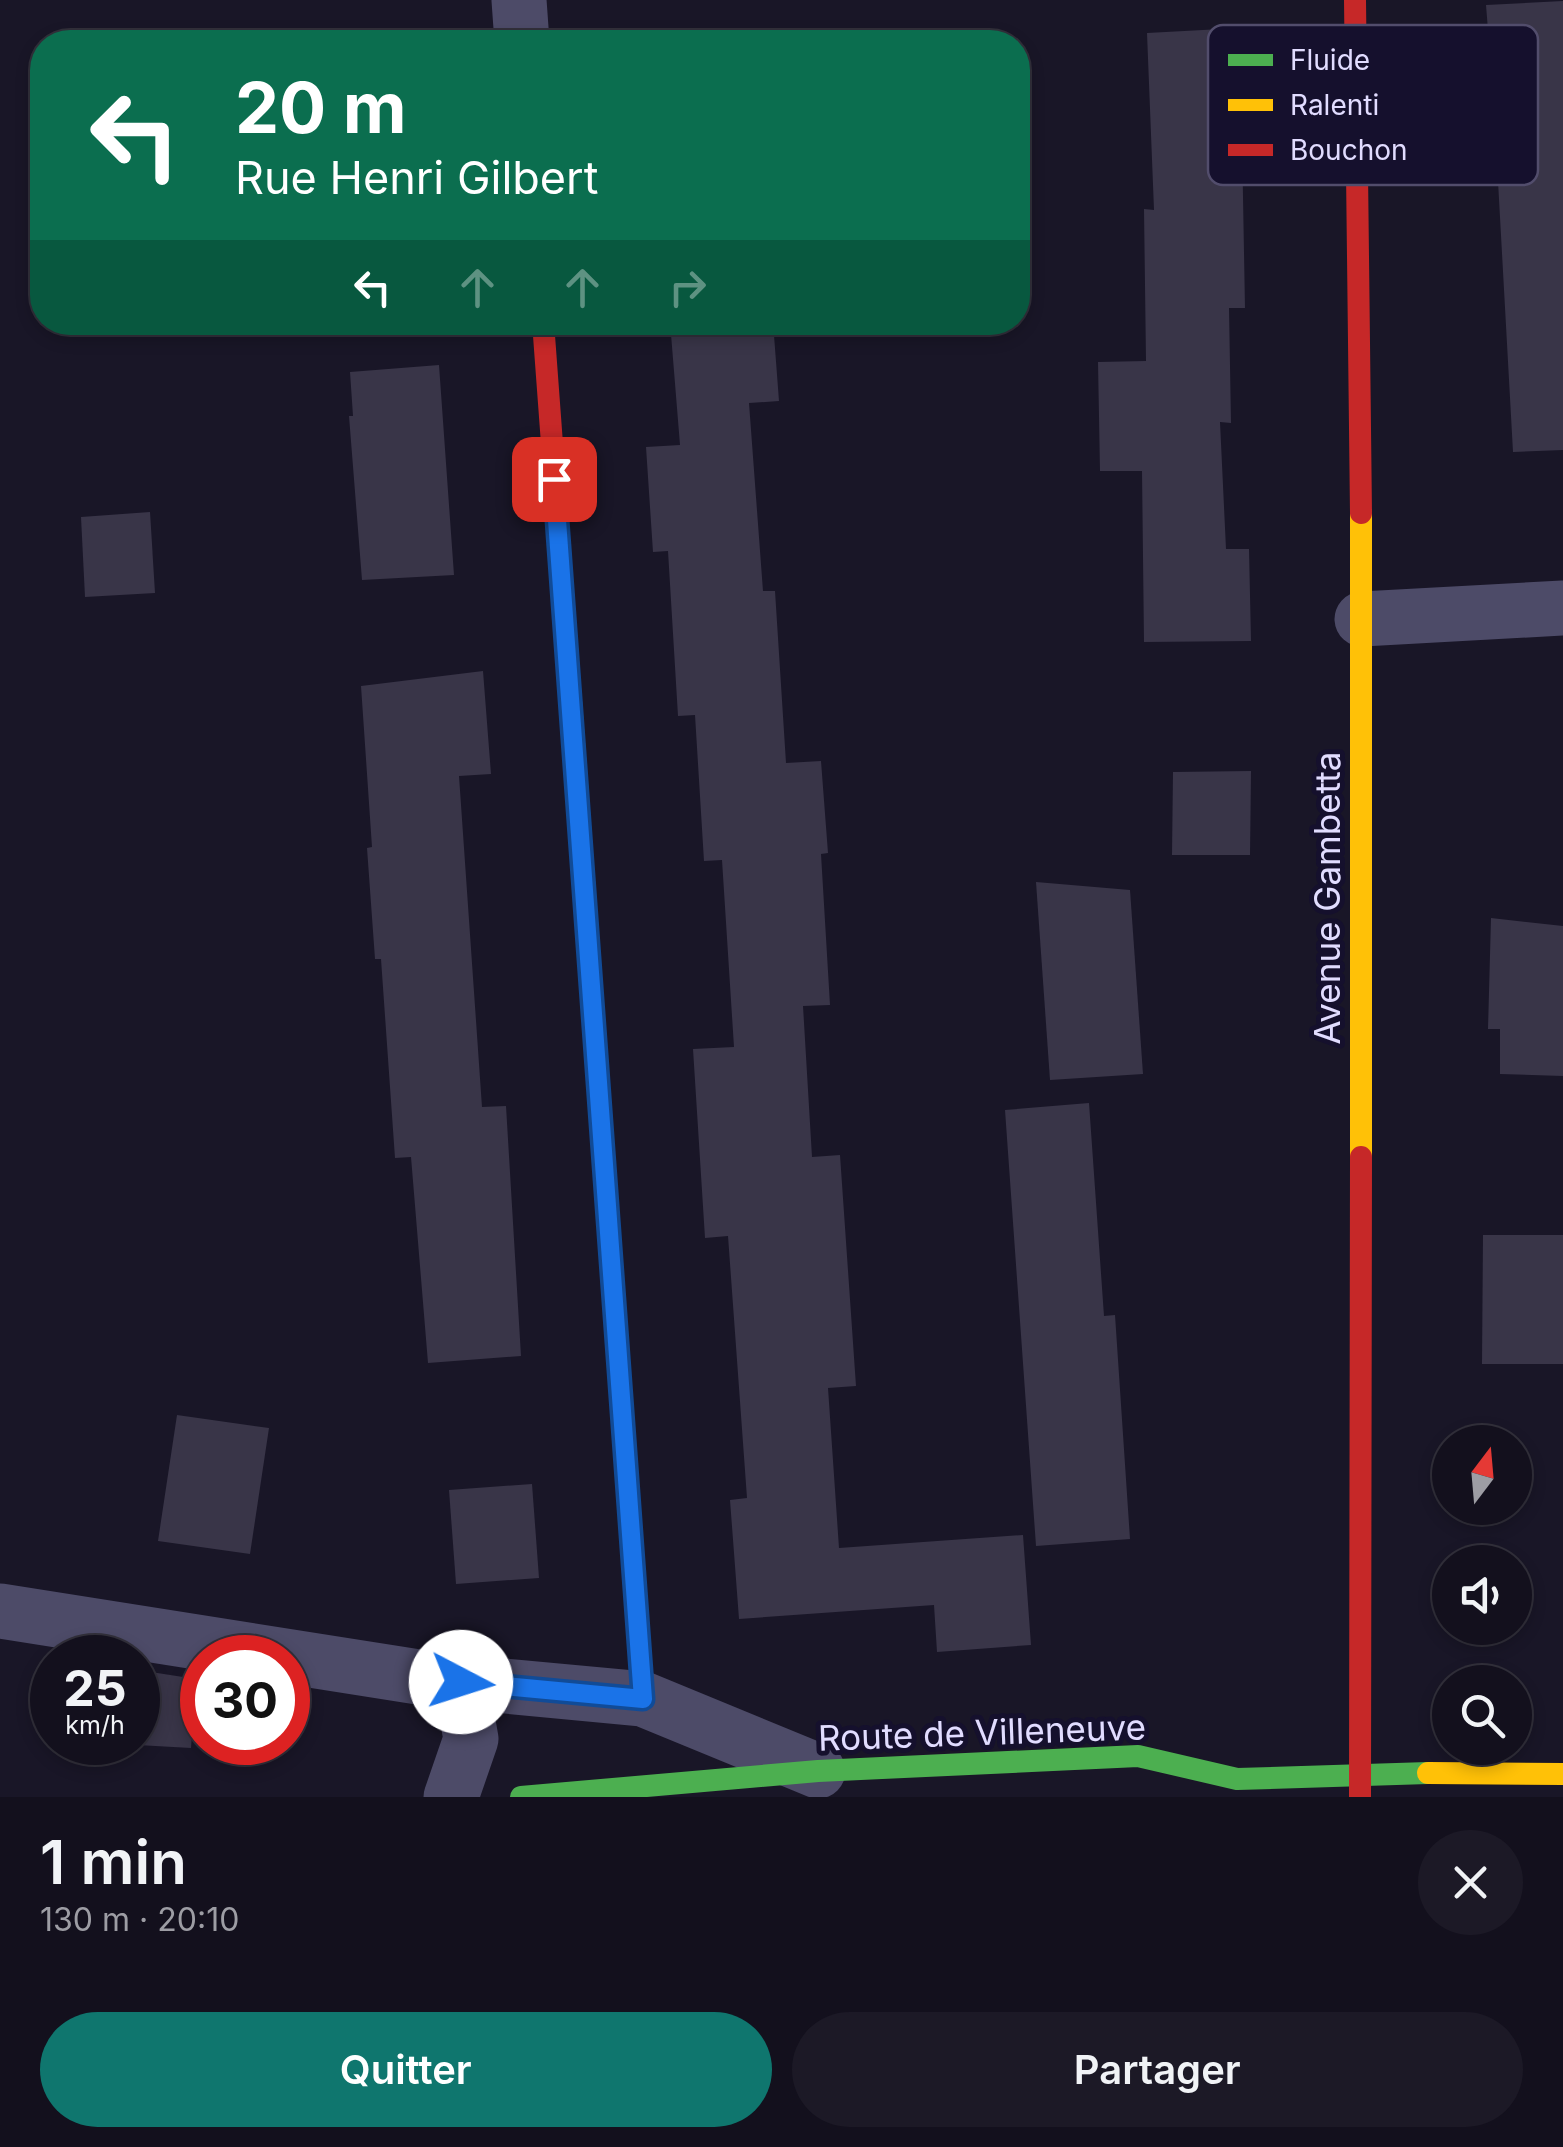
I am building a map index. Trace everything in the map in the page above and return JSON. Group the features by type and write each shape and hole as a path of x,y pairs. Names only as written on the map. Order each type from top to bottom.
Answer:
{"street":[{"path":"519,0 521,30"},
{"name":"Avenue Gambetta","path":"1355,0 1355,25"},
{"name":"Avenue Gambetta","path":"1357,185 1362,619 1361,1786"},
{"path":"543,335 643,1699"},
{"path":"1362,619 1563,608"},
{"path":"0,1611 461,1682 643,1699 818,1771"},
{"path":"451,1797 472,1739 461,1682"},
{"name":"Route de Villeneuve","path":"522,1797 818,1771 1138,1756 1237,1779 1361,1786 1563,1774"}],"building":[{"path":"1563,1 1563,450 1513,452 1498,185 1538,185 1538,25 1488,25 1486,5"},
{"path":"1208,30 1208,185 1243,185 1245,308 1229,308 1231,423 1220,422 1226,549 1249,549 1251,641 1144,642 1142,471 1100,471 1098,362 1146,361 1144,209 1154,210 1147,33"},
{"path":"671,335 774,335 779,401 749,403 763,591 775,591 786,763 821,761 828,853 821,854 830,1005 803,1006 812,1157 840,1155 856,1386 828,1388 839,1548 1023,1535 1031,1645 937,1652 934,1605 739,1619 730,1500 747,1498 728,1236 705,1238 693,1049 734,1047 722,860 704,861 695,715 678,716 668,551 653,552 646,447 680,445"},
{"path":"439,365 454,575 362,580 349,416 353,416 350,372"},
{"path":"150,512 155,593 85,597 81,517"},
{"path":"483,671 491,774 459,776 482,1107 506,1106 521,1356 428,1363 411,1157 395,1158 381,959 375,959 361,686"},
{"path":"1251,771 1250,855 1172,855 1173,772"},
{"path":"1036,882 1130,890 1143,1074 1050,1080"},
{"path":"1491,918 1563,926 1563,1076 1500,1074 1500,1029 1488,1029"},
{"path":"1089,1103 1104,1316 1115,1315 1130,1539 1036,1546 1005,1110"},
{"path":"1483,1235 1563,1235 1563,1364 1482,1364"},
{"path":"177,1415 269,1428 250,1554 158,1541"},
{"path":"532,1484 539,1578 456,1584 449,1490"},
{"path":"160,1673 180,1677 180,1747 160,1746"}],"traffic: fast":[{"path":"571,701 619,1365"},
{"path":"521,1797 818,1771 1138,1756 1237,1779 1428,1773"}],"traffic: slow":[{"path":"1361,513 1361,1157"},
{"path":"619,1365 643,1699"},
{"path":"1428,1773 1563,1774"}],"traffic: jam":[{"path":"1355,0 1355,25"},
{"path":"1357,185 1361,513"},
{"path":"544,335 571,701"},
{"path":"1360,1797 1361,1157"}],"route":[{"path":"461,1682 643,1699 554,479"}]}
